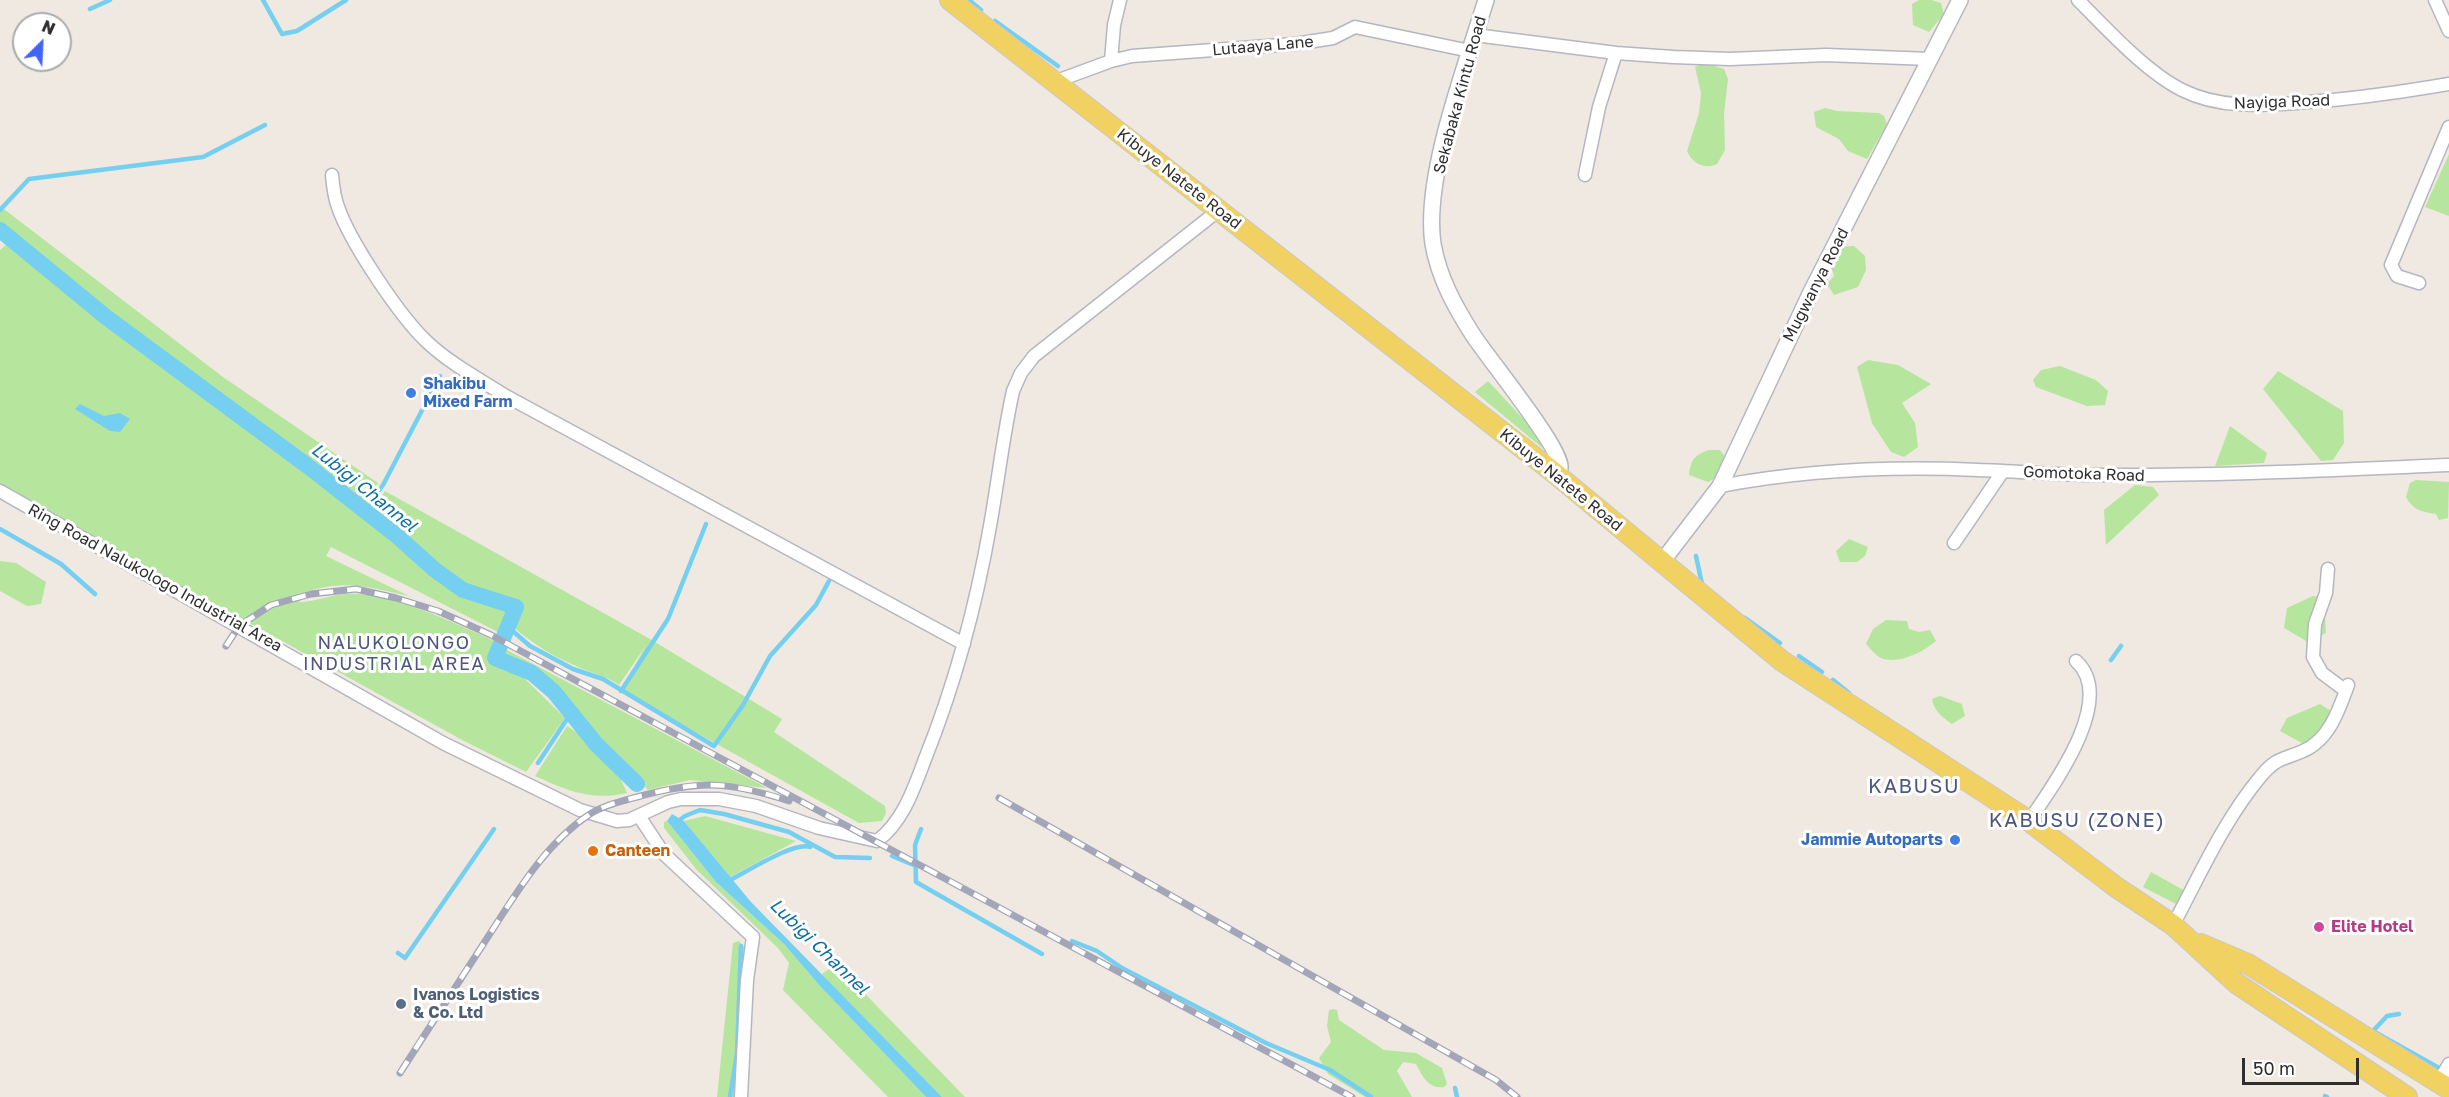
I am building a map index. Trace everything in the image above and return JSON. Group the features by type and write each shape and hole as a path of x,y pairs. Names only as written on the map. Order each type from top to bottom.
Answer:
{"main road":[{"name":"Kibuye Natete Road","path":"950,0 1552,471 1782,661 2029,821 2180,932 2236,983 2390,1092 2407,1097"},
{"name":"Kibuye Natete Road","path":"2180,932 2248,964 2445,1086"}],"street":[{"path":"1111,61 1114,25 1120,0"},
{"name":"Sekabaka Kintu Road","path":"1486,0 1439,168 1432,208 1433,242 1440,274 1473,334 1499,373 1539,424 1559,459 1560,468 1552,471"},
{"name":"Mugwanya Road","path":"1661,562 1720,486 1811,292 1960,0"},
{"name":"Nayiga Road","path":"2078,0 2157,74 2183,90 2219,103 2254,106 2349,99 2449,84"},
{"path":"2435,0 2449,31"},
{"name":"Lutaaya Lane","path":"1054,82 1111,61 1132,56 1295,44 1333,38 1355,27 1470,51"},
{"path":"1475,35 1616,53 1730,59 1836,56 1930,59"},
{"path":"1585,175 1599,107 1616,53"},
{"path":"2419,283 2397,276 2391,265 2449,127"},
{"path":"332,175 338,208 363,255 406,318 426,341 444,356 506,396 964,644"},
{"name":"Ring Road Nalukologo Industrial Area","path":"0,491 443,743 580,810 617,821 639,816 668,802 681,799 719,799 756,806 819,828 877,841 895,823 917,779 948,700 964,644 989,529 1013,391 1021,373 1034,356 1218,210"},
{"name":"Gomotoka Road","path":"1720,486 1756,479 1858,470 1911,469 2196,476 2449,465"},
{"path":"1954,543 2003,471"},
{"path":"2180,932 2214,847 2260,777 2279,758 2302,751 2319,740 2335,717 2347,688 2322,673 2313,657 2315,624 2326,593 2328,569"},
{"path":"2029,821 2064,770 2084,724 2089,683 2085,670 2076,661"},
{"path":"639,816 664,854 753,937 747,980 741,1097"},
{"path":"2445,1086 2449,1064"}],"green space":[{"path":"1919,0 1941,3 1944,14 1929,32 1913,25 1912,4"},
{"path":"1704,63 1724,69 1728,79 1724,114 1725,150 1717,164 1712,166 1703,166 1695,162 1687,151 1699,113 1701,93 1695,67"},
{"path":"1825,108 1837,111 1879,113 1884,116 1887,124 1867,159 1848,151 1839,139 1816,127 1814,112"},
{"path":"2449,154 2449,216 2425,207"},
{"path":"0,206 223,377 378,483 364,505 146,342 0,226"},
{"path":"7,244 107,326 354,507 458,591 510,609 500,633 331,547 326,556 409,596 369,587 346,585 305,592 299,602 345,594 362,594 421,610 494,641 488,658 522,676 565,718 526,772 464,741 0,486 0,250"},
{"path":"1854,246 1865,256 1866,270 1858,287 1834,295 1827,284 1834,276 1829,256 1835,247"},
{"path":"1868,360 1898,365 1931,384 1902,403 1915,423 1918,447 1904,457 1891,452 1872,423 1857,367"},
{"path":"2060,366 2096,380 2108,391 2105,405 2087,406 2036,387 2033,380 2041,370"},
{"path":"2278,371 2343,411 2344,443 2333,460 2321,461 2263,389"},
{"path":"1488,381 1542,439 1545,450 1475,392"},
{"path":"2230,426 2267,453 2264,463 2215,466"},
{"path":"1709,450 1720,450 1727,459 1722,475 1708,482 1689,475 1694,459"},
{"path":"2416,480 2449,482 2448,518 2439,520 2436,514 2418,510 2412,505 2406,497 2410,483"},
{"path":"2135,485 2153,487 2159,495 2106,545 2104,510"},
{"path":"385,491 650,639 782,719 774,732 885,806 886,813 882,821 859,823 621,691 645,647 619,685 550,653 512,626 519,605 464,586 439,568 372,511"},
{"path":"1849,539 1868,547 1865,556 1857,562 1840,562 1836,551"},
{"path":"0,561 16,563 46,582 41,604 27,606 0,591"},
{"path":"2313,596 2324,597 2326,633 2308,642 2284,628 2287,608"},
{"path":"1886,620 1907,621 1909,629 1919,632 1930,630 1936,641 1902,659 1881,658 1866,644 1873,629"},
{"path":"507,650 767,788 690,780 648,790 540,675 503,656"},
{"path":"1940,696 1962,704 1965,716 1952,724 1945,719 1937,710 1932,699"},
{"path":"2320,704 2336,714 2321,735 2302,743 2280,731 2287,718"},
{"path":"567,726 584,737 617,771 627,793 602,796 580,793 535,776"},
{"path":"705,816 796,841 730,877 684,821"},
{"path":"667,821 716,882 784,944 819,985 926,1097 888,1097 783,990 789,963 778,948 696,869 664,828 664,822"},
{"path":"2151,872 2187,892 2178,905 2143,887"},
{"path":"739,941 746,950 738,1097 717,1097 733,943"},
{"path":"835,965 965,1097 942,1097 822,974"},
{"path":"1329,1010 1337,1010 1339,1020 1384,1050 1416,1053 1442,1068 1447,1084 1444,1087 1438,1087 1430,1084 1416,1064 1403,1062 1397,1071 1412,1097 1365,1097 1328,1074 1319,1058 1331,1042 1327,1026"}],"water":[{"path":"80,404 104,416 120,413 130,419 120,432 110,431 75,409"},
{"path":"672,814 684,821 751,902 942,1097 926,1097 819,985 784,944 716,882 667,821"}],"waterway":[{"path":"90,9 110,0"},
{"path":"263,0 282,34 297,31 346,0"},
{"path":"969,0 981,10"},
{"path":"995,21 1058,66"},
{"path":"0,210 29,179 203,157 265,125"},
{"name":"Lubigi Channel","path":"0,230 106,317 309,467 397,536 435,570 463,590 516,607 495,658 532,673 554,692 596,744 637,784"},
{"path":"364,511 383,485 440,376"},
{"path":"621,691 668,619 706,524"},
{"path":"0,529 61,564 95,594"},
{"path":"1696,556 1702,584"},
{"path":"508,627 530,646 573,669 603,679 714,746 743,705 770,656 816,605 829,581"},
{"path":"1745,618 1780,643"},
{"path":"2111,660 2121,646"},
{"path":"1799,656 1822,672"},
{"path":"1833,680 1849,693"},
{"path":"538,763 571,713"},
{"path":"678,821 700,810 724,814 789,832 835,857 870,858"},
{"path":"398,953 405,958 494,829"},
{"path":"921,829 915,845 916,882 1042,954"},
{"path":"728,881 782,853 803,846 810,847"},
{"path":"892,856 916,866"},
{"path":"1072,941 1097,951 1122,968 1266,1043 1330,1070 1371,1097"},
{"path":"730,1097 737,1053 741,946"},
{"path":"2399,1014 2387,1016 2373,1031 2439,1068"},
{"path":"1455,1088 1457,1097"}],"railway":[{"path":"226,646 239,626 271,605 311,594 356,589 438,611 491,635 1352,1097"},
{"path":"400,1073 531,872 558,840 590,814 607,806 659,791 696,786 730,786 789,801"},
{"path":"999,798 1496,1080 1517,1097"}],"place":[{"name":"Shakibu Mixed Farm","path":"411,393"},
{"name":"Jammie Autoparts","path":"1955,840"},
{"name":"Canteen","path":"593,851"},
{"name":"Elite Hotel","path":"2319,927"},
{"name":"Ivanos Logistics & Co. Ltd","path":"401,1004"}],"district":[{"name":"NALUKOLONGO INDUSTRIAL AREA","path":"394,653"},
{"name":"KABUSU","path":"1914,787"},
{"name":"KABUSU (ZONE)","path":"2077,821"}]}
